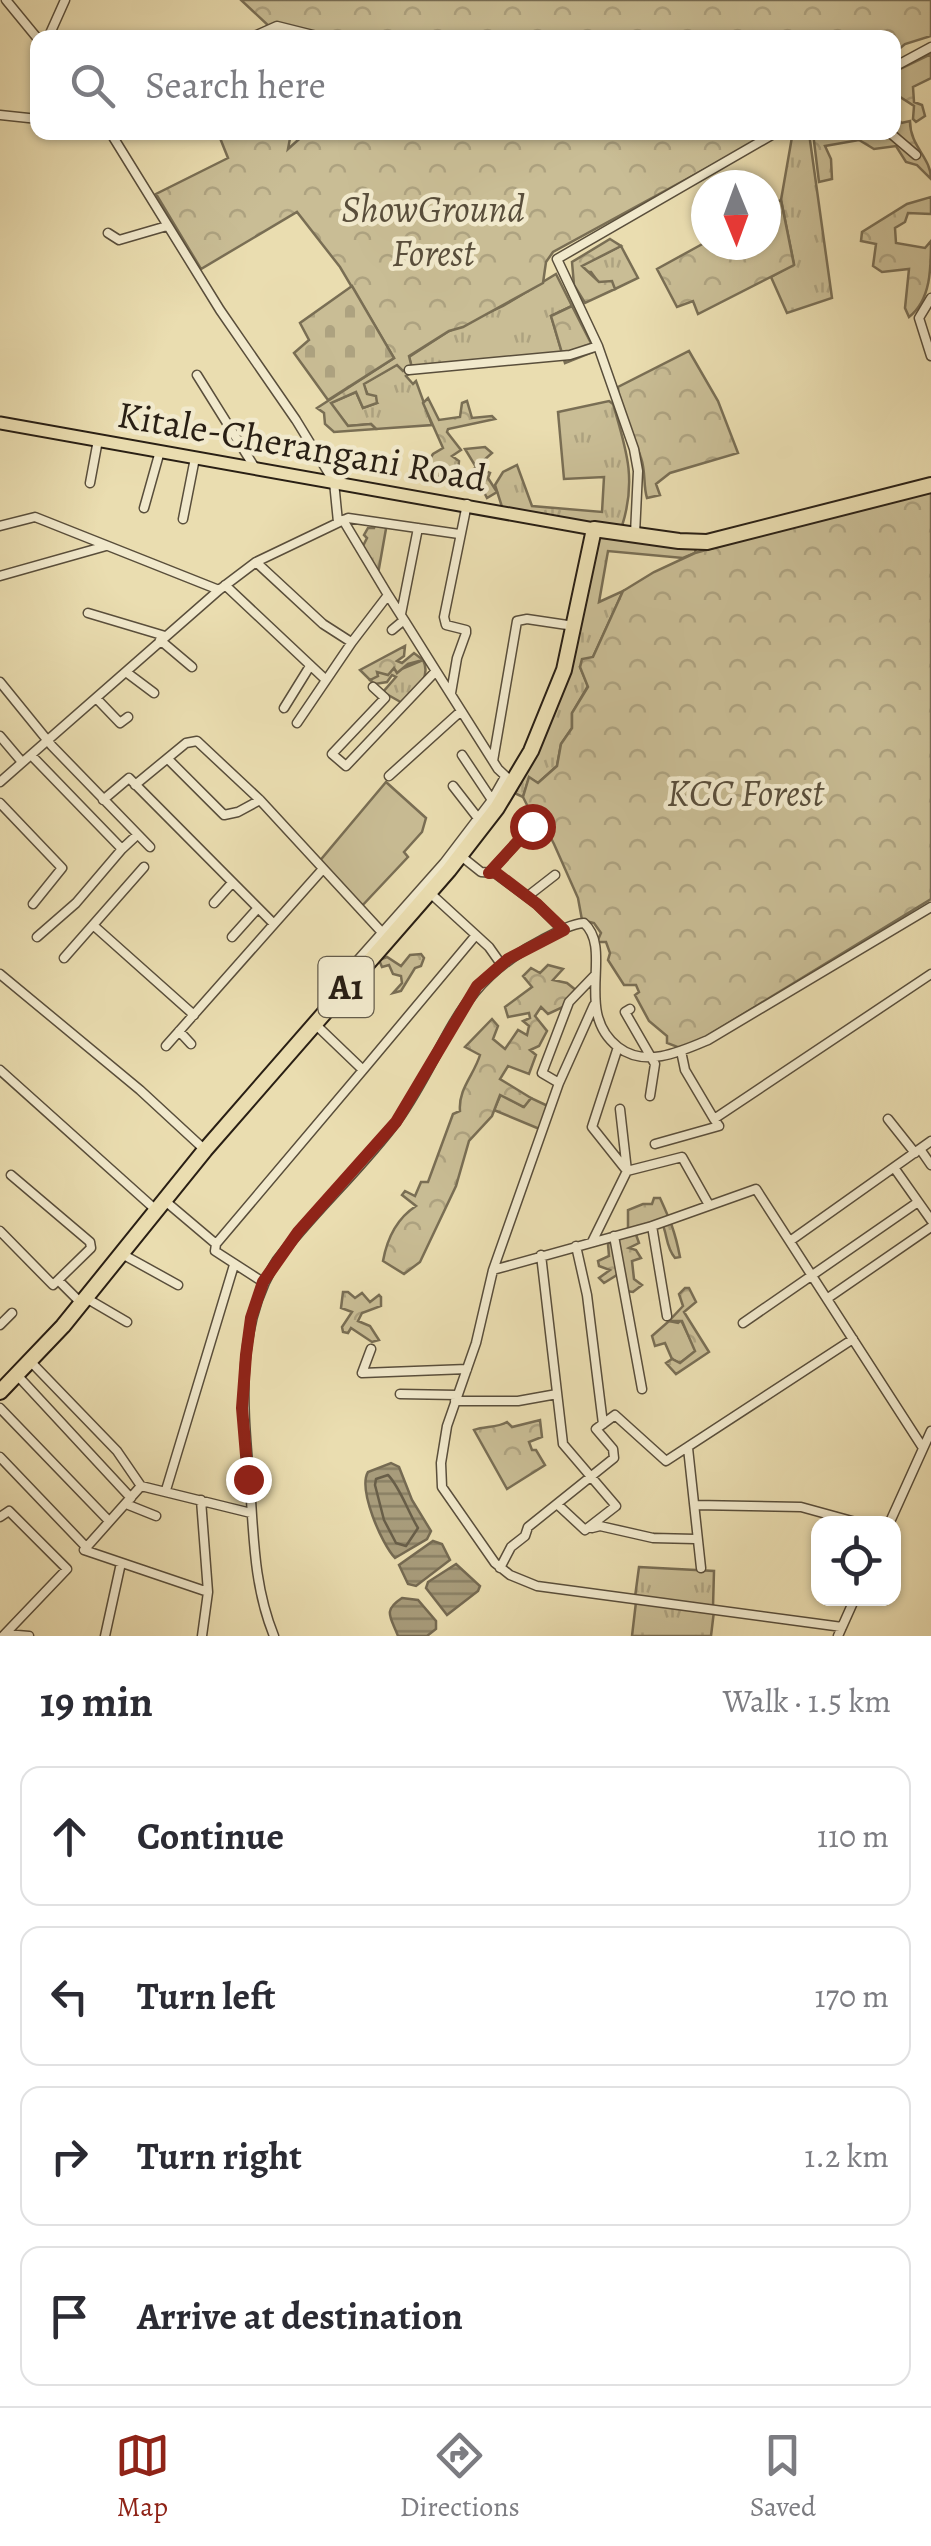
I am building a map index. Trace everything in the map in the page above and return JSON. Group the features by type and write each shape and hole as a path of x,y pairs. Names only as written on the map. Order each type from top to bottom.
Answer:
{"highway":[{"path":"594,529 707,542 931,486"},
{"name":"A1","path":"0,1392 84,1301 204,1150 386,936 461,856 531,750 557,689 575,626 594,529"}],"main road":[{"name":"Kitale-Cherangani Road","path":"0,423 594,529"}],"street":[{"path":"6,0 31,30"},
{"path":"51,30 64,0"},
{"path":"268,30 277,26 293,30"},
{"path":"901,63 931,47"},
{"path":"0,114 30,119"},
{"path":"117,140 167,226 334,482 340,521 493,761 509,779 492,800 482,823 386,936 342,978"},
{"path":"629,533 636,511 638,471 634,449 598,346 557,259 762,140"},
{"path":"898,140 916,155"},
{"path":"108,233 118,240 167,226"},
{"path":"931,298 928,312 919,322 931,356"},
{"path":"409,370 570,354 598,346"},
{"path":"197,374 255,468"},
{"path":"90,483 98,440"},
{"path":"144,508 160,451"},
{"path":"182,519 195,458"},
{"path":"451,693 456,658 466,630 444,621 466,504"},
{"path":"0,526 35,516 222,587 326,680"},
{"path":"0,782 222,587 256,562 340,521 360,518 459,534"},
{"path":"392,630 403,617 418,528"},
{"path":"355,533 364,538 360,548"},
{"path":"0,576 106,546"},
{"path":"256,562 323,624 351,642"},
{"path":"297,724 351,642 388,596"},
{"path":"88,613 163,638 192,666"},
{"path":"493,761 517,621 575,626"},
{"path":"284,708 310,666"},
{"path":"373,687 385,698 332,754 346,766 436,670"},
{"path":"126,672 154,693"},
{"path":"0,682 48,740 150,848"},
{"path":"96,698 120,723 128,717"},
{"path":"389,776 462,711"},
{"path":"0,736 22,762"},
{"path":"135,785 193,740 260,800 386,936"},
{"path":"31,755 122,849"},
{"path":"462,755 492,800"},
{"path":"168,759 224,814 238,812 260,800"},
{"path":"103,800 125,778 135,785 274,924"},
{"path":"454,786 482,823"},
{"path":"0,802 62,868 33,904"},
{"path":"489,873 532,826"},
{"path":"38,937 76,903 137,835"},
{"path":"461,856 478,871 495,872 564,930"},
{"path":"64,958 144,867"},
{"path":"166,1046 322,870"},
{"path":"528,896 555,875"},
{"path":"214,903 232,883"},
{"path":"430,892 502,964"},
{"path":"274,1636 257,1575 242,1408 251,1318 263,1282 298,1232 396,1122 477,986 502,964 580,922 593,931 594,1005 602,1028 618,1047 633,1056 653,1056 681,1051 708,1040 931,906"},
{"path":"232,937 258,908"},
{"path":"94,925 194,1015"},
{"path":"263,1282 215,1251 216,1244 476,936"},
{"path":"0,974 140,1090 204,1150"},
{"path":"714,1118 931,974"},
{"path":"559,1083 542,1072 570,1002 595,976"},
{"path":"594,1005 559,1083 493,1270 443,1444 442,1488 500,1568 536,1586 840,1631 851,1606"},
{"path":"630,1009 625,1012 655,1064 650,1096"},
{"path":"314,1022 363,1070"},
{"path":"179,1031 191,1044"},
{"path":"618,1047 592,1127 627,1171"},
{"path":"655,1144 720,1126 685,1070 681,1051"},
{"path":"0,1070 160,1205 216,1244"},
{"path":"592,1242 627,1171 620,1110"},
{"path":"888,1118 931,1165"},
{"path":"790,1241 931,1141"},
{"path":"627,1171 682,1157 709,1204"},
{"path":"828,1298 931,1224 894,1169"},
{"path":"0,1232 53,1285 81,1260 92,1244 11,1175"},
{"path":"493,1270 652,1226 756,1189 923,1448"},
{"path":"744,1323 918,1202"},
{"path":"652,1226 667,1316"},
{"path":"614,1236 642,1389"},
{"path":"576,1246 587,1295 603,1424"},
{"path":"122,1254 178,1286"},
{"path":"541,1255 563,1444 616,1506 592,1528"},
{"path":"166,1490 234,1265"},
{"path":"59,1281 84,1301 128,1322"},
{"path":"0,1325 12,1312"},
{"path":"500,1568 528,1527 615,1456 597,1432 617,1414 663,1460 688,1448 852,1338"},
{"path":"372,1350 362,1373 466,1369"},
{"path":"30,1362 105,1437 141,1486 251,1513"},
{"path":"17,1376 128,1501 156,1516"},
{"path":"400,1394 518,1401 557,1394"},
{"path":"0,1408 109,1522"},
{"path":"893,1516 931,1431"},
{"path":"688,1448 701,1568"},
{"path":"0,1457 84,1550 208,1592"},
{"path":"86,1548 141,1486"},
{"path":"201,1500 208,1592 202,1636"},
{"path":"557,1504 584,1530 600,1526 652,1538 696,1539"},
{"path":"695,1505 800,1508 832,1516"},
{"path":"0,1517 9,1511 67,1569 5,1635"},
{"path":"106,1636 121,1563"},
{"path":"5,1635 30,1636"}],"green space":[{"path":"241,0 931,0 931,36 901,47 901,30 271,28"},
{"path":"931,54 931,78 913,87 914,102 922,105 925,116 916,122 914,106 901,98 901,69"},
{"path":"910,121 931,179 917,165 906,162 896,146 874,149 859,140 901,140 901,123"},
{"name":"ShowGround Forest","path":"221,140 290,140 288,149 298,140 758,140 703,170 691,170 691,177 553,252 546,262 543,283 409,356 412,368 403,371 397,365 364,384 367,394 376,396 377,403 363,408 356,392 331,403 348,426 371,424 376,429 334,432 317,408 394,358 340,267 297,212 201,269 156,194 228,158"},
{"path":"791,140 810,140 832,298 787,313 771,277 794,264 781,200"},
{"path":"814,140 859,140 825,146 831,159 832,179 819,182"},
{"path":"931,197 931,214 908,213 905,222 895,228 896,243 925,248 931,241 926,293 909,317 905,308 909,269 882,272 873,266 876,244 861,241 862,232 907,204"},
{"path":"781,200 794,265 698,314 693,301 677,307 657,269 691,250 691,260 781,260"},
{"path":"610,239 621,246 582,266 599,282 612,281 615,289 585,303 574,285 572,262"},
{"path":"621,246 638,278 615,289 611,282 599,283 581,266"},
{"path":"556,274 572,306 551,316 562,353 412,368 409,357"},
{"path":"352,286 394,358 328,400 294,353 309,340 300,323"},
{"path":"572,306 595,351 565,363 551,316"},
{"path":"689,351 718,401 738,453 670,473 656,484 660,495 647,498 643,463 623,415 618,387"},
{"path":"398,364 413,384 416,381 432,425 376,429 371,424 348,426 330,403 356,392 363,408 377,403 363,384"},
{"path":"428,398 439,420 460,417 462,403 467,401 472,418 495,419 448,429 461,450 452,456 459,461 458,471 452,477 440,478 424,468 433,454 443,448 423,403"},
{"path":"609,401 628,464 629,493 622,526 550,518 502,507 495,485 503,472 517,465 532,506 602,512 604,477 564,479 558,412"},
{"path":"485,447 492,453 484,460 483,470 490,473 488,478 497,492 487,498 465,449"},
{"name":"KCC Forest","path":"931,488 931,899 704,1038 680,1048 667,1043 667,1036 649,1021 635,995 639,992 636,985 624,985 608,960 606,942 597,942 601,933 594,923 582,920 578,898 554,844 523,797 529,777 538,783 557,766 561,744 572,728 572,713 588,687 580,667 582,659 593,657 623,591 654,572 695,553"},
{"path":"376,522 387,523 378,574 362,548 367,538 364,535"},
{"path":"597,534 696,547 695,553 683,558 608,551 599,602 623,591 593,657 580,667 588,686 572,713 572,728 561,744 557,766 538,783 529,778 523,797 512,792 556,709 575,647"},
{"path":"405,646 404,656 397,661 402,663 414,653 423,660 408,664 397,673 394,668 388,675 377,672 378,676 370,680 360,670"},
{"path":"423,660 424,678 404,704 383,692 396,677 392,675 387,682 375,684 370,680 376,672 404,668"},
{"path":"386,782 426,818 422,832 404,852 408,857 360,908 318,863"},
{"path":"421,954 421,966 415,968 401,991 393,993 402,983 401,976 393,974 389,965 382,967 379,960 387,957 401,966 410,955"},
{"path":"548,965 563,969 553,980 567,983 577,991 563,1007 548,1014 541,1007 535,1016 547,1031 539,1046 530,1050 536,1055 529,1074 508,1066 500,1079 531,1098 524,1107 500,1095 492,1116 469,1141 456,1186 420,1262 404,1274 383,1261 385,1253 398,1223 416,1206 402,1195 405,1191 415,1196 421,1182 428,1182 453,1114 460,1111 464,1089 480,1055 465,1047 492,1019 498,1026 493,1039 505,1049 518,1030 527,1035 529,1026 523,1021 530,1018 529,1013 508,1017 505,1007 532,987 523,976 531,968 540,973"},
{"path":"501,1094 523,1107 531,1098 550,1107 542,1130 494,1110"},
{"path":"654,1198 660,1198 667,1213 680,1257 675,1258 672,1253 661,1221 635,1232 639,1243 629,1248 641,1258 632,1261 634,1279 642,1285 633,1292 626,1291 617,1275 604,1283 599,1278 610,1270 599,1266 598,1261 609,1256 608,1244 628,1229 628,1210 652,1204"},
{"path":"689,1288 696,1302 684,1312 709,1352 676,1374 666,1363 672,1359 680,1363 695,1351 682,1321 669,1321 683,1306 679,1294"},
{"path":"343,1292 355,1298 362,1293 370,1302 381,1297 381,1306 362,1313 358,1321 370,1326 379,1340 372,1342 351,1328 348,1333 343,1332 352,1312 341,1308"},
{"path":"681,1320 696,1351 680,1363 672,1359 665,1343 655,1346 652,1336 669,1321"},
{"path":"540,1420 542,1437 529,1442 545,1465 507,1489 474,1430"},
{"path":"639,1567 714,1571 713,1607 635,1597"},
{"path":"636,1602 714,1611 711,1636 632,1636"}],"water":[{"path":"391,1463 399,1467 412,1500 431,1531 427,1539 395,1558 378,1529 366,1490 368,1472"},
{"path":"433,1541 442,1544 450,1560 416,1586 408,1584 399,1565"},
{"path":"456,1564 480,1586 447,1615 426,1588 428,1582"},
{"path":"402,1598 418,1600 436,1621 436,1629 427,1636 398,1636 390,1611"}],"route":[{"path":"248,1479 242,1408 246,1355 251,1318 263,1282 298,1232 396,1122 477,986 508,959 564,930 528,896 495,872 489,873 532,826"}]}
